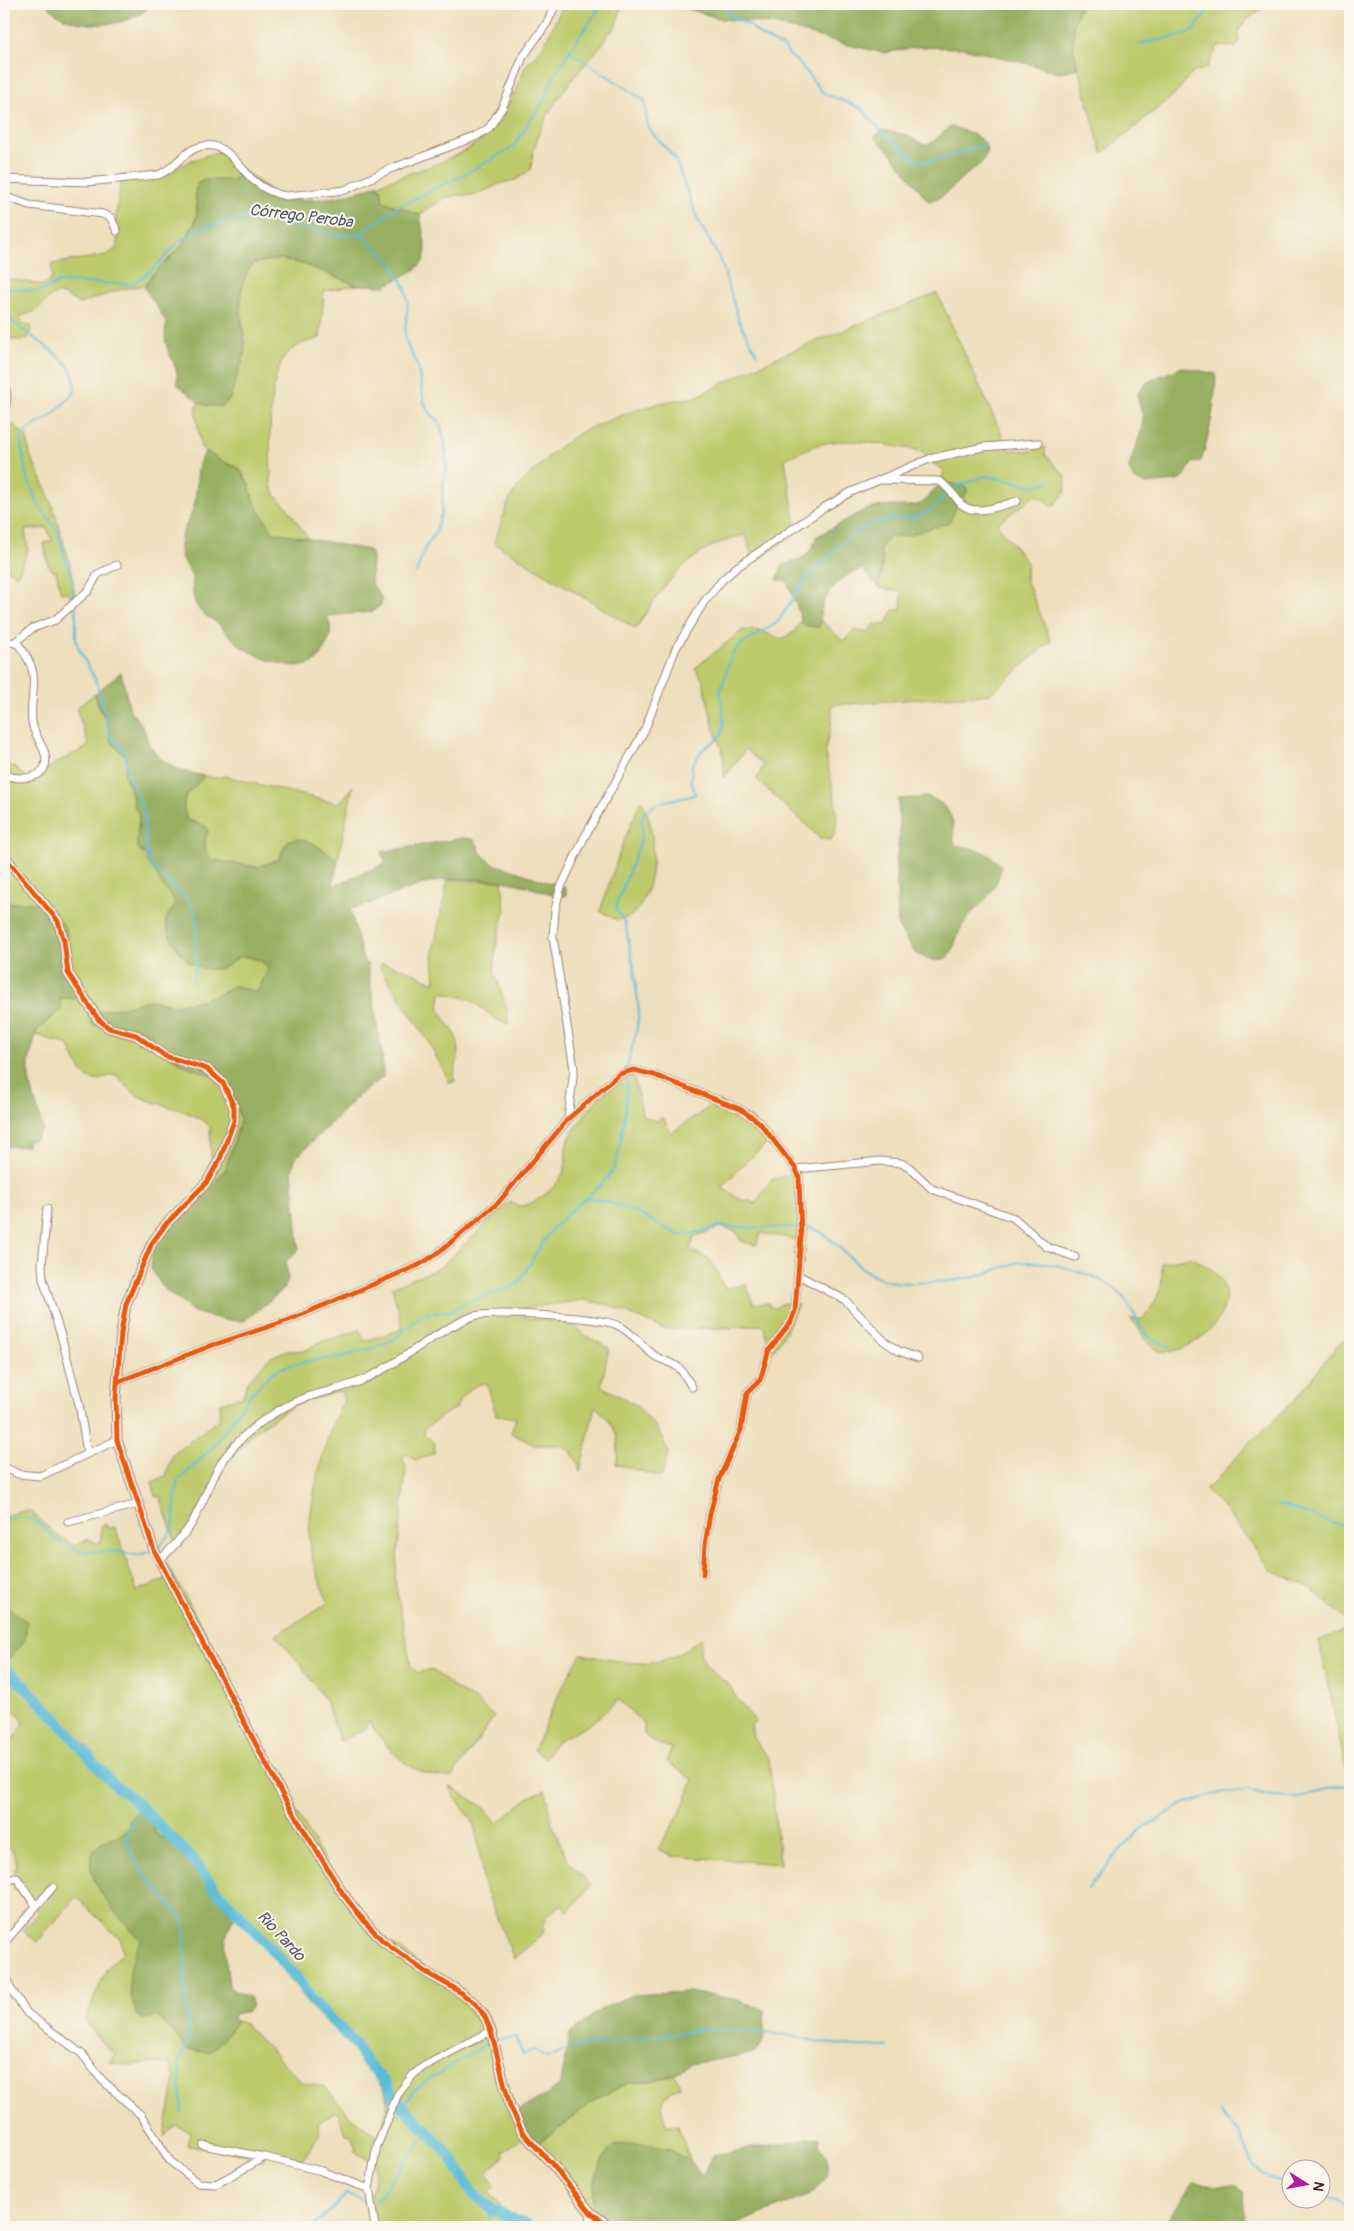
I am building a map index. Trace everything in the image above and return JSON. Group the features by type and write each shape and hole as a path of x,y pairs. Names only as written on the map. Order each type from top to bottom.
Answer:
{"street":[{"path":"4,180 86,182 158,175 166,172 183,156 196,148 208,146 220,147 228,151 253,180 269,191 278,194 286,196 345,190 390,169 475,137 489,128 503,106 523,57 547,23 556,4"},
{"path":"4,196 29,205 103,214 111,218 117,231"},
{"path":"4,378 7,397 4,417"},
{"path":"568,1119 574,1069 553,937 553,924 560,889 583,840 641,736 676,648 704,602 723,579 737,567 825,507 879,480 903,469 942,456 983,447 1038,443"},
{"path":"879,480 939,481 963,506 975,510 1018,501"},
{"path":"15,642 33,628 55,620 88,591 98,574 117,565"},
{"path":"4,640 15,642 23,651 34,674 32,725 45,755 45,763 40,772 28,779 4,775"},
{"path":"4,856 58,921 64,941 68,973 98,1019 109,1028 136,1035 164,1056 196,1064 207,1069 222,1083 234,1107 234,1121 230,1136 207,1182 166,1224 152,1243 132,1285 126,1304 121,1333 117,1382 117,1440 138,1504 160,1560 283,1796 343,1894 383,1941 427,1973 454,1988 476,2004 485,2017 491,2031 510,2106 523,2133 552,2164 591,2213 612,2227"},
{"path":"117,1382 213,1345 290,1320 419,1265 444,1249 498,1203 568,1119 619,1074 638,1071 654,1075 740,1109 752,1116 796,1169 800,1184 801,1236 797,1300 791,1322 769,1350 760,1380 746,1393 741,1430 719,1479 705,1545 703,1574"},
{"path":"796,1169 886,1161 901,1162 908,1166 932,1189 1014,1218 1047,1247 1075,1257"},
{"path":"48,1209 42,1265 44,1279 79,1404 87,1452"},
{"path":"798,1274 845,1300 885,1342 899,1351 918,1358"},
{"path":"160,1560 176,1544 192,1522 222,1461 252,1429 283,1408 304,1398 360,1381 374,1374 422,1342 472,1317 490,1313 563,1317 614,1324 631,1334 653,1354 678,1367 692,1387"},
{"path":"4,1467 18,1474 40,1476 63,1466 87,1452 117,1440"},
{"path":"68,1522 138,1504"},
{"path":"4,1888 11,1879 17,1878 36,1906"},
{"path":"4,1942 53,1887"},
{"path":"4,1969 10,1986"},
{"path":"4,1979 27,2013 82,2054 102,2080 141,2115 170,2161 198,2183 216,2184 265,2157"},
{"path":"375,2227 369,2189 377,2146 398,2094 413,2075 424,2066 491,2031"},
{"path":"202,2145 265,2157 321,2171 369,2189"},
{"path":"588,2227 591,2213"}],"green space":[{"path":"47,4 152,4 142,13 130,19 115,23 99,24 83,23 68,19 56,13"},
{"path":"564,4 623,4 614,30 609,32 604,42 568,85 547,117 539,133 531,169 516,180 501,183 476,195 458,195 444,198 420,215 383,201 381,188 376,185 457,155 491,131 504,114 512,94 515,94 525,67 543,46"},
{"path":"672,4 1081,4 1075,20 1073,36 1078,68 1059,73 962,48 918,47 885,53 848,45 774,24 721,19"},
{"path":"1081,4 1268,4 1242,25 1238,36 1240,42 1236,47 1218,46 1206,69 1196,71 1189,76 1176,93 1102,154 1072,45 1074,37 1072,27"},
{"path":"950,127 963,130 977,137 986,146 987,152 980,164 948,192 928,201 892,154 874,137 883,130 906,135 924,145 931,143"},
{"path":"220,151 245,172 232,181 202,181 195,189 197,213 194,223 182,245 150,277 146,285 122,289 79,304 63,295 54,294 35,311 20,317 20,321 32,327 28,338 22,340 4,339 4,278 43,285 52,279 52,264 107,255 116,249 118,233 115,223 121,181 157,178 192,160"},
{"path":"245,172 274,193 294,199 330,198 376,185 381,188 383,201 420,215 426,249 424,260 416,269 385,286 357,285 303,264 280,259 253,263 242,286 240,306 245,353 229,400 220,406 201,404 177,384 176,368 167,348 165,332 167,323 145,288 156,271 183,244 195,222 197,217 196,188 198,183 209,180 231,179"},
{"path":"280,259 303,264 357,285 324,291 320,338 301,344 291,350 282,361 276,376 270,433 271,485 275,495 287,507 308,538 273,532 253,500 249,484 239,468 219,460 201,448 196,412 198,401 207,405 218,406 228,402 245,346 241,301 245,278 249,269 255,264"},
{"path":"937,293 1009,450 1031,451 1046,447 1045,454 1066,477 1065,493 1053,507 1036,495 997,524 1027,563 1026,579 1051,641 990,694 832,705 831,725 826,752 835,798 837,821 831,840 821,839 757,780 763,765 746,749 724,778 723,754 713,725 703,680 695,668 743,630 761,631 781,639 793,633 801,622 805,626 819,627 821,621 843,641 855,630 868,633 873,625 887,624 893,610 901,610 902,592 879,588 883,559 880,551 884,541 891,537 909,535 949,522 959,499 960,485 954,486 942,481 944,470 931,462 922,451 842,441 817,445 785,459 795,522 798,530 760,560 753,562 746,535 710,547 681,568 657,597 636,629 494,543 509,500 520,484 557,449 582,431 627,413 660,403 695,397 777,357"},
{"path":"1182,367 1216,374 1212,418 1201,461 1192,463 1184,477 1177,481 1144,484 1134,479 1129,469 1143,424 1138,394 1147,383"},
{"path":"12,423 27,437 30,455 53,507 73,575 73,599 67,592 61,593 56,571 53,571 48,565 44,543 52,541 47,528 25,530 28,549 18,575 9,571 4,549 4,433"},
{"path":"206,451 219,460 238,468 249,484 253,500 273,532 369,550 372,557 371,582 382,599 381,605 371,612 327,616 330,625 329,639 318,659 310,664 290,665 258,656 236,642 217,623 202,612 195,603 192,577 181,557 180,543 194,506 199,464"},
{"path":"942,481 966,487 967,492 964,497 959,499 950,522 909,535 891,537 884,541 880,551 883,559 879,588 862,569 856,571 843,578 832,588 824,600 819,627 805,626 801,622 787,581 777,580 782,566 804,557 811,550 817,536 854,516 877,507 920,504 926,500 935,488 942,484"},
{"path":"121,672 130,711 142,725 149,744 160,759 182,771 204,776 187,795 184,812 187,820 206,826 208,831 205,846 211,860 258,867 279,859 289,840 303,840 338,859 333,886 386,863 381,852 463,838 473,839 481,853 491,863 566,888 566,896 502,881 453,879 426,883 350,909 364,963 367,963 382,1054 383,1077 360,1094 295,1159 292,1171 299,1250 286,1261 288,1279 284,1289 244,1321 224,1320 194,1312 164,1289 151,1269 152,1250 186,1207 207,1192 225,1170 240,1119 236,1103 221,1079 184,1065 135,1035 104,1024 93,1026 88,1017 93,1012 124,1007 144,1001 152,1000 173,1005 197,1001 218,995 234,986 257,992 268,970 265,963 246,957 238,958 220,969 199,967 182,955 171,938 166,921 175,904 146,856 138,848 139,814 134,806 130,786 124,774 127,758 111,742 108,723 100,710 95,694"},
{"path":"95,694 100,710 108,723 111,742 127,758 126,780 130,786 134,806 139,814 138,848 173,897 175,904 167,917 166,925 176,946 187,960 206,969 227,966 238,958 246,957 265,963 268,970 257,992 234,986 218,995 197,1001 173,1005 160,1001 93,1012 95,1024 104,1024 213,1072 236,1103 240,1119 238,1129 225,1170 212,1187 210,1127 203,1121 195,1116 139,1096 116,1075 97,1080 91,1079 79,1067 67,1044 52,1041 39,1035 33,1037 37,1030 61,1009 60,998 75,997 29,902 7,903 4,906 4,764 15,767 29,780 35,780 54,764 89,746 76,708"},
{"path":"204,776 215,778 225,776 340,803 353,786 338,859 311,843 285,845 279,859 258,867 211,860 205,846 208,831 196,822 187,820 184,812 187,795"},
{"path":"928,797 943,805 950,815 954,845 985,854 1001,866 995,886 967,918 953,949 944,960 933,960 916,954 898,927 896,864 900,831 899,799"},
{"path":"641,801 647,813 651,829 653,848 652,869 648,888 641,904 631,916 617,920 600,911 623,843"},
{"path":"448,880 502,881 505,911 497,941 494,971 507,1009 508,1024 497,1020 470,999 441,992 439,1009 457,1039 459,1051 454,1074 455,1081 450,1083 428,1041 380,968 381,964 385,964 407,970 435,983 433,951"},
{"path":"7,903 36,903 47,907 62,922 67,933 68,966 84,999 60,998 62,1009 37,1030 29,1060 29,1079 43,1129 34,1140 27,1141 27,1146 4,1147 4,906"},
{"path":"634,1077 643,1117 656,1121 663,1117 671,1133 718,1101 751,1118 772,1139 740,1167 722,1188 744,1201 751,1201 755,1204 771,1180 793,1174 798,1166 802,1169 798,1179 799,1240 761,1233 756,1245 741,1241 736,1231 720,1227 694,1237 690,1250 710,1259 725,1289 746,1284 753,1304 769,1303 770,1307 775,1308 783,1303 798,1304 784,1335 772,1352 763,1325 727,1328 664,1329 609,1305 583,1300 527,1308 523,1311 524,1317 571,1324 586,1336 609,1348 601,1386 636,1405 658,1430 669,1453 661,1477 616,1464 618,1446 615,1432 608,1420 595,1406 580,1472 578,1462 571,1452 560,1445 534,1445 511,1433 516,1418 496,1415 487,1383 472,1388 464,1395 456,1408 423,1429 425,1436 435,1443 434,1453 416,1461 408,1454 402,1457 406,1467 395,1581 411,1666 418,1673 426,1670 434,1671 452,1686 475,1700 494,1717 452,1777 425,1773 413,1768 394,1753 369,1721 364,1730 340,1741 325,1700 304,1669 276,1635 328,1603 313,1559 309,1531 314,1493 324,1449 337,1413 344,1401 341,1391 295,1404 254,1432 222,1470 200,1515 180,1547 174,1538 160,1496 156,1497 152,1482 166,1476 172,1455 219,1419 220,1403 243,1396 247,1382 271,1357 285,1351 307,1350 317,1343 360,1330 364,1341 403,1329 392,1287 439,1268 510,1202 519,1206 527,1205 548,1192 563,1174 566,1165 568,1141 587,1112 615,1084"},
{"path":"1189,1257 1213,1271 1224,1287 1224,1305 1217,1321 1204,1335 1188,1346 1171,1351 1157,1350 1149,1344 1130,1319 1143,1319 1156,1300 1162,1279 1161,1263"},
{"path":"1350,1336 1350,1623 1309,1587 1272,1571 1228,1513 1205,1489 1214,1483 1244,1449 1296,1399 1337,1346"},
{"path":"19,1511 30,1511 59,1537 75,1546 89,1539 97,1543 101,1542 101,1526 106,1524 107,1528 115,1527 137,1591 166,1579 166,1562 216,1652 251,1731 328,1867 378,1933 469,2000 492,2043 511,2112 517,2111 518,2119 527,2134 502,2153 505,2156 486,2173 496,2187 490,2193 499,2203 504,2216 539,2227 376,2227 369,2197 373,2188 376,2164 354,2151 356,2148 350,2134 345,2134 339,2116 335,2111 318,2123 320,2135 302,2160 270,2149 265,2159 217,2148 187,2146 190,2132 175,2125 164,2137 175,2079 170,2064 130,2065 109,2062 115,2055 102,2043 85,2020 106,1970 123,1952 121,1940 76,1897 37,1942 23,1931 39,1912 13,1888 21,1879 14,1873 17,1864 13,1852 4,1839 4,1754 24,1723 20,1716 6,1703 3,1695 3,1686 4,1662 21,1644 26,1628 25,1621 8,1608 4,1593 4,1517","holes":["149,1821 157,1835 167,1840 200,1875 222,1894 237,1916 264,1945 314,2010 359,2054 385,2092 388,2103 379,2135 371,2132 351,2117 325,2087 302,2082 245,2024 237,2021 220,2043 173,2032 157,2016 135,2009 132,1993 141,1940 102,1894 94,1879 91,1866 93,1854 102,1844 125,1832 130,1825"]},
{"path":"4,1593 8,1608 26,1621 26,1634 21,1645 4,1662"},
{"path":"1350,1628 1350,1782 1319,1640"},
{"path":"701,1638 700,1653 706,1665 730,1686 738,1701 755,1721 751,1725 753,1738 769,1759 780,1864 672,1856 658,1849 681,1811 693,1780 666,1761 672,1748 652,1742 644,1734 644,1724 619,1700 588,1725 558,1741 545,1759 534,1750 560,1691 581,1654 644,1663 672,1657"},
{"path":"450,1786 485,1808 497,1824 529,1797 545,1790 552,1824 567,1860 591,1885 568,1912 561,1904 545,1917 543,1934 514,1959 484,1886 477,1836 472,1820 455,1798"},
{"path":"134,1814 146,1814 157,1835 178,1845 188,1854 200,1875 222,1894 237,1916 231,1923 226,1940 229,1986 231,1989 249,1997 252,2005 249,2011 234,2014 233,2020 237,2021 220,2043 209,2052 186,2050 168,2025 157,2016 144,2019 138,2017 134,2006 129,1978 136,1950 141,1940 112,1908 95,1881 91,1868 92,1856 99,1845 126,1831"},
{"path":"687,1992 734,1999 765,2010 763,2041 756,2053 690,2064 676,2074 655,2080 628,2083 596,2099 553,2133 535,2144 518,2119 517,2111 548,2094 561,2083 569,2035 601,2009 632,1995"},
{"path":"675,2074 680,2086 665,2098 662,2106 663,2112 666,2125 678,2125 690,2162 667,2148 595,2180 593,2194 596,2219 535,2144 553,2133 596,2099 628,2083 655,2080"},
{"path":"820,2137 819,2145 827,2160 828,2172 821,2184 809,2195 739,2223 720,2227 598,2227 594,2195 595,2184 600,2164 613,2146 638,2144 663,2148 686,2159 703,2177 713,2155"},
{"path":"1194,2183 1234,2186 1243,2192 1243,2227 1162,2227"}],"waterway":[{"name":"Córrego Peroba","path":"4,288 36,291 47,289 60,282 133,284 152,270 182,239 206,227 235,219 247,218 276,222 336,235 358,235 399,206 463,175 513,147 544,100 553,78 567,55 602,4"},
{"path":"721,4 733,17 749,25 761,36 785,48 823,93 861,108 882,132 916,160 941,159 985,144"},
{"path":"1140,44 1193,31 1213,4"},
{"path":"569,51 644,100 648,128 675,158 698,220 721,261 739,321 757,354"},
{"path":"360,234 393,264 405,287 408,302 406,342 418,367 424,402 429,412 439,421 445,442 447,466 443,484 442,511 435,534 426,546 416,573"},
{"path":"4,313 9,319 59,357 70,369 75,384 74,393 51,416 27,430 21,438 26,474 37,502 58,532 64,556 71,573 75,599"},
{"path":"626,1070 636,1034 639,1012 634,968 625,923 616,909 617,903 642,837 642,818 644,812 660,802 695,794 691,780 692,765 703,749 718,739 722,733 724,720 720,692 732,654 743,643 777,623 805,580 845,541 869,525 897,518 915,517 929,512 952,488 986,476 1034,486 1051,481"},
{"path":"76,604 76,641 97,683 110,736 124,750 129,779 140,797 145,821 146,849 149,861 154,869 188,899 195,913 197,923 196,965 193,981"},
{"path":"1345,844 1350,843"},
{"path":"159,1548 173,1528 177,1482 213,1447 250,1395 270,1374 283,1367 340,1357 377,1347 394,1339 423,1314 451,1311 468,1302 512,1287 518,1283 550,1232 606,1180 612,1172 621,1141 627,1075"},
{"path":"587,1197 635,1212 679,1235 689,1235 719,1226 754,1228 800,1227"},
{"path":"807,1227 827,1236 866,1271 888,1281 920,1283 958,1280 978,1276 1022,1262 1050,1264 1078,1272 1100,1280 1115,1289 1129,1305 1146,1333 1152,1339 1171,1347"},
{"path":"1277,1505 1332,1523 1350,1526"},
{"path":"4,1521 18,1518 36,1521 62,1544 78,1551 115,1551 135,1555 148,1552"},
{"name":"Rio Pardo","path":"4,1666 51,1713 112,1783 134,1800 193,1859 215,1889 297,1978 312,2001 352,2040 367,2063 386,2083 395,2099 441,2145 458,2168 472,2192 493,2210 530,2227"},
{"path":"1088,1889 1119,1851 1142,1829 1183,1804 1213,1795 1248,1790 1271,1796 1298,1797 1350,1784"},
{"path":"140,1807 129,1827 127,1842 129,1848 144,1875 180,1915 185,1930 185,1995 190,2037 179,2062 182,2113"},
{"path":"497,2039 516,2037 523,2055 535,2050 549,2057 557,2055 568,2048 707,2029 787,2035 824,2043 854,2046 888,2047"},
{"path":"402,2106 407,2102 413,2090 488,2043"},
{"path":"1219,2112 1239,2132 1253,2166 1268,2177 1282,2182"},
{"path":"376,2201 428,2132"},
{"path":"313,2227 347,2194 361,2199 369,2205"},
{"path":"1332,2198 1338,2199 1350,2209"},
{"path":"491,2227 489,2223 492,2209"},
{"path":"1180,2227 1186,2219"}],"cycle path":[{"path":"4,856 58,921 64,941 68,973 98,1019 109,1028 136,1035 165,1056 207,1069 223,1083 234,1107 234,1121 220,1159 207,1182 166,1224 152,1243 126,1304 121,1333 116,1397 117,1440 154,1550 283,1796 343,1894 383,1941 427,1973 454,1988 476,2004 485,2017 491,2031 510,2106 523,2133 552,2164 591,2213 611,2227"},
{"path":"117,1382 213,1345 289,1320 419,1265 438,1253 498,1203 568,1119 619,1074 634,1070 654,1075 740,1109 759,1122 796,1169 799,1177 801,1236 795,1311 791,1322 769,1350 760,1380 747,1393 741,1430 719,1479 710,1514 703,1574"}]}
